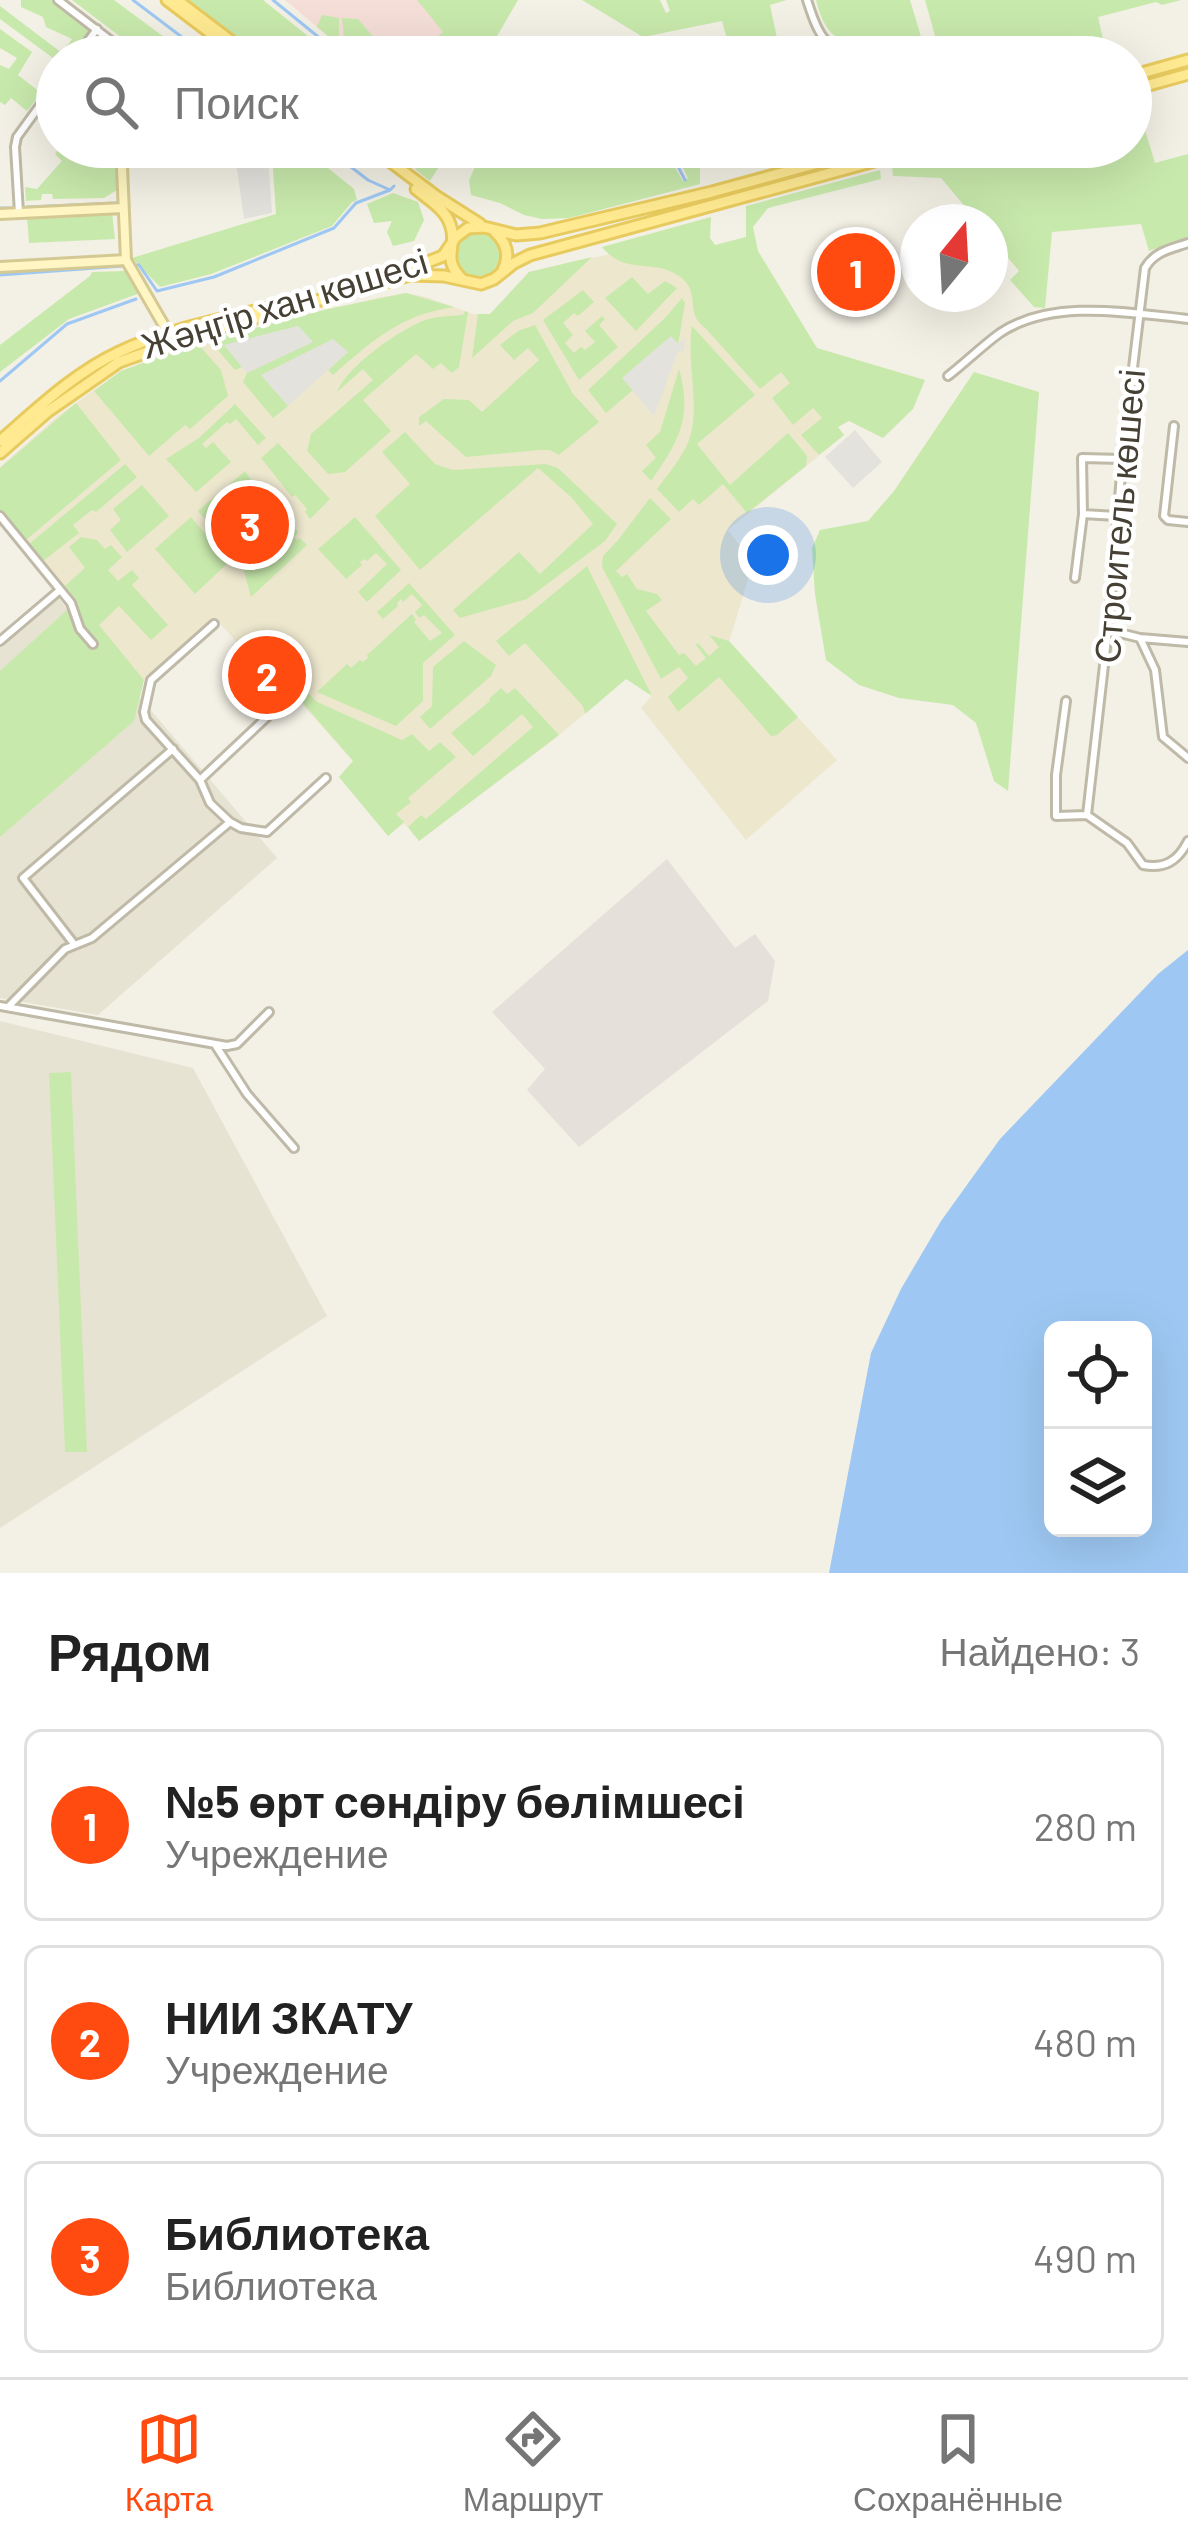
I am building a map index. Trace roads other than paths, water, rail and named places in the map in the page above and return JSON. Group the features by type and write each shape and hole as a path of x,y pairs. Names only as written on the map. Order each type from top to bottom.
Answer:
{"main road":[{"path":"166,0 214,36"},
{"path":"177,0 224,36"},
{"path":"1152,70 1188,60"},
{"path":"1152,84 1188,74"},
{"path":"122,168 126,260 171,339"},
{"path":"387,168 443,212 452,230 451,247"},
{"path":"398,168 503,240 506,264 500,274"},
{"name":"Жәңгір хан көшесі","path":"0,453 47,412 119,362 171,339 437,260 464,230 540,233 801,168"},
{"name":"Жәңгір хан көшесі","path":"0,441 99,363 142,343 410,275 488,283 514,262 541,252 849,168"},
{"path":"0,214 123,208"},
{"name":"Жәңгір хан көшесі","path":"451,247 452,267 466,282"},
{"path":"0,266 126,260"}],"street":[{"path":"58,0 106,36"},
{"path":"806,0 821,36"},
{"path":"92,36 97,29"},
{"path":"19,213 17,136 36,110"},
{"name":"Строитель көшесі","path":"1087,815 1145,268 1162,251 1188,244"},
{"path":"948,376 1004,331 1045,314 1074,311 1188,319"},
{"path":"1174,426 1164,516 1188,522"},
{"path":"1075,578 1083,514 1082,458 1122,459"},
{"path":"1083,514 1118,516"},
{"path":"0,516 71,604 80,629 93,644"},
{"path":"0,641 60,590"},
{"path":"214,624 151,680 146,720 200,781 210,803 241,828 267,832 326,778"},
{"path":"1108,630 1188,642"},
{"path":"1140,638 1155,670 1163,737 1188,758"},
{"path":"1066,701 1054,812 1060,817 1087,815 1127,843 1143,865 1162,867 1174,861 1188,841"},
{"path":"200,781 268,716"},
{"path":"74,944 23,878 173,749"},
{"path":"4,1006 65,949 92,938 230,822"},
{"path":"4,1006 216,1046 237,1044 269,1012"},
{"path":"216,1046 247,1094 294,1148"}],"water":[{"path":"1188,950 1188,1573 829,1573 871,1353 941,1221 1000,1139 1158,974"}],"waterway":[{"path":"133,0 180,36"},
{"path":"273,0 317,36"},
{"path":"352,168 390,190 394,186"},
{"path":"679,168 685,180"},
{"path":"134,265 139,265 157,291 214,277 334,228 356,203 390,190"},
{"path":"27,207 117,203"},
{"path":"0,208 15,208"},
{"path":"0,275 123,266"},
{"path":"0,381 67,324 136,299"}],"place":[{"name":"№5 өрт сөндіру бөлімшесі","path":"856,272"},
{"name":"Библиотека","path":"250,525"},
{"name":"НИИ ЗКАТУ","path":"267,675"}]}
